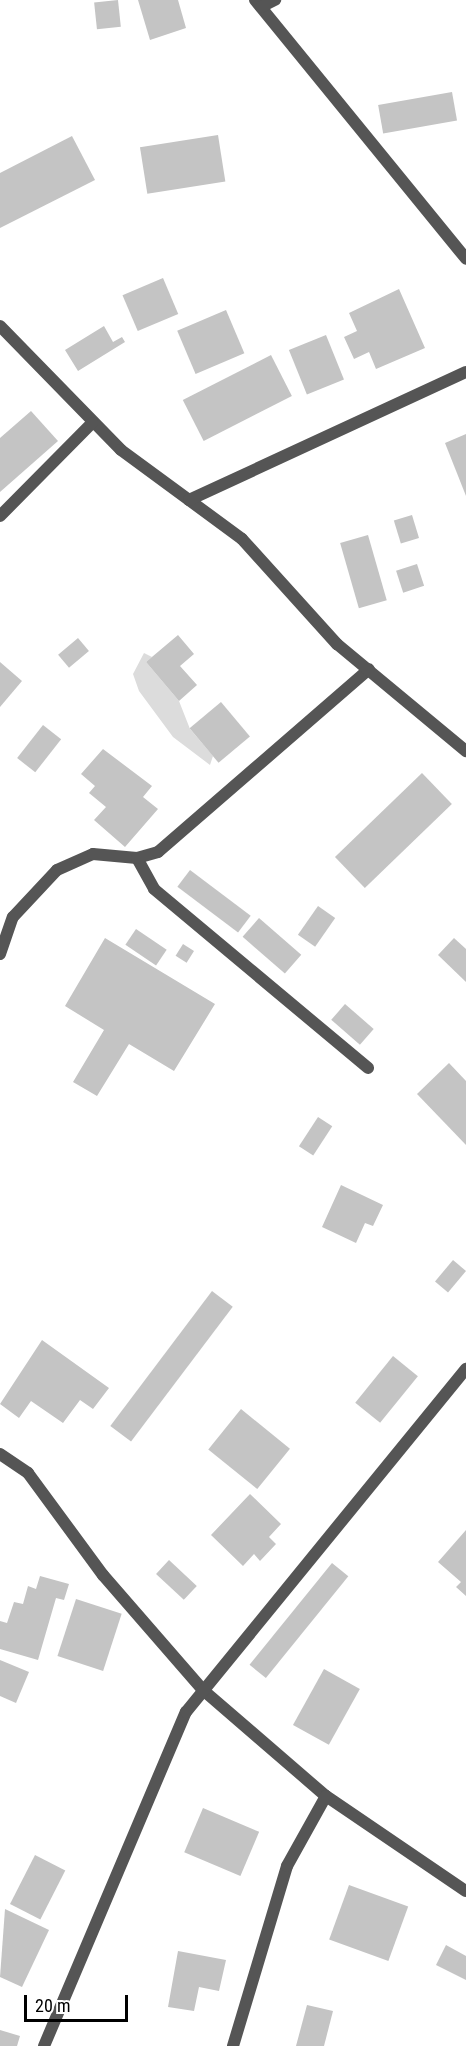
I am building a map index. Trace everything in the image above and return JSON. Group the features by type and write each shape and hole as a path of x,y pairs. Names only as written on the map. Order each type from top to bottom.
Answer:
{"street":[{"path":"274,0 258,3 466,259"},
{"path":"0,326 92,423 242,539 337,644 466,751"},
{"path":"189,500 466,372"},
{"path":"0,516 92,423"},
{"path":"0,954 13,917 57,870 93,854 137,858 158,852 369,669"},
{"path":"137,858 154,889 368,1068"},
{"path":"44,2046 186,1712 466,1369"},
{"path":"0,1454 28,1473 103,1575 203,1690 326,1796 466,1891"},
{"path":"233,2046 287,1866 326,1796"}],"shaded area":[{"path":"144,653 152,657 146,662 179,701 190,729 213,756 210,765 173,737 139,691 133,674"}],"building":[{"path":"118,0 121,27 97,29 94,3"},
{"path":"138,0 178,0 186,28 150,40"},
{"path":"452,92 457,121 383,134 378,105"},
{"path":"218,135 225,181 147,194 140,147"},
{"path":"72,136 95,180 0,228 0,173"},
{"path":"163,278 178,314 138,331 122,295"},
{"path":"399,289 425,348 376,369 369,352 354,359 344,337 357,331 349,313"},
{"path":"226,310 244,353 196,374 177,331"},
{"path":"104,326 113,342 122,337 125,342 78,371 65,350"},
{"path":"326,335 344,380 307,394 289,350"},
{"path":"271,355 292,396 204,441 183,400"},
{"path":"31,411 58,441 0,492 0,438"},
{"path":"466,434 466,496 445,443"},
{"path":"412,515 419,538 401,544 394,521"},
{"path":"368,535 387,600 359,608 340,543"},
{"path":"417,564 424,586 403,593 396,571"},
{"path":"178,635 194,654 180,666 197,685 179,701 146,662"},
{"path":"78,638 89,651 69,668 58,655"},
{"path":"0,662 22,681 0,707"},
{"path":"221,702 250,736 219,763 190,728"},
{"path":"43,725 61,739 35,772 17,758"},
{"path":"103,749 152,786 143,797 158,809 125,847 94,820 106,807 89,793 95,786 81,774"},
{"path":"422,773 452,804 365,888 335,857"},
{"path":"190,870 251,916 238,933 177,887"},
{"path":"318,906 335,918 315,947 298,935"},
{"path":"259,918 301,955 285,974 243,937"},
{"path":"136,929 167,950 156,965 125,945"},
{"path":"105,938 215,1004 174,1071 129,1044 97,1096 73,1082 104,1030 65,1006"},
{"path":"454,938 466,949 466,982 438,955"},
{"path":"183,944 194,951 187,963 176,956"},
{"path":"345,1004 374,1029 360,1045 331,1020"},
{"path":"449,1063 466,1081 466,1145 417,1094"},
{"path":"318,1117 332,1126 313,1156 299,1146"},
{"path":"341,1185 383,1205 373,1226 365,1223 356,1243 322,1227"},
{"path":"453,1260 466,1271 448,1292 435,1281"},
{"path":"212,1291 233,1307 131,1442 110,1426"},
{"path":"42,1340 109,1388 93,1409 80,1400 63,1423 31,1401 19,1418 0,1404"},
{"path":"393,1356 418,1376 380,1423 355,1403"},
{"path":"241,1409 290,1449 257,1489 208,1449"},
{"path":"250,1494 281,1524 269,1537 276,1544 260,1561 254,1554 243,1566 211,1535"},
{"path":"466,1530 466,1596 456,1587 461,1582 438,1562"},
{"path":"169,1560 197,1586 184,1600 156,1574"},
{"path":"332,1563 348,1576 266,1678 250,1665"},
{"path":"40,1576 69,1584 64,1600 56,1598 38,1660 0,1649 0,1621 7,1623 14,1602 23,1604 28,1586 36,1589"},
{"path":"76,1599 122,1614 103,1671 57,1656"},
{"path":"0,1660 29,1672 16,1703 0,1696"},
{"path":"324,1669 360,1689 329,1745 293,1725"},
{"path":"203,1808 259,1832 240,1876 184,1852"},
{"path":"35,1855 65,1870 40,1919 10,1904"},
{"path":"349,1885 408,1907 388,1961 329,1940"},
{"path":"5,1909 49,1930 22,1987 0,1977"},
{"path":"446,1945 466,1956 466,1980 436,1965"},
{"path":"178,1951 226,1960 219,1991 199,1987 194,2011 168,2007"},
{"path":"307,2005 333,2011 324,2046 296,2046"},
{"path":"0,2030 20,2036 17,2046 0,2046"}]}
